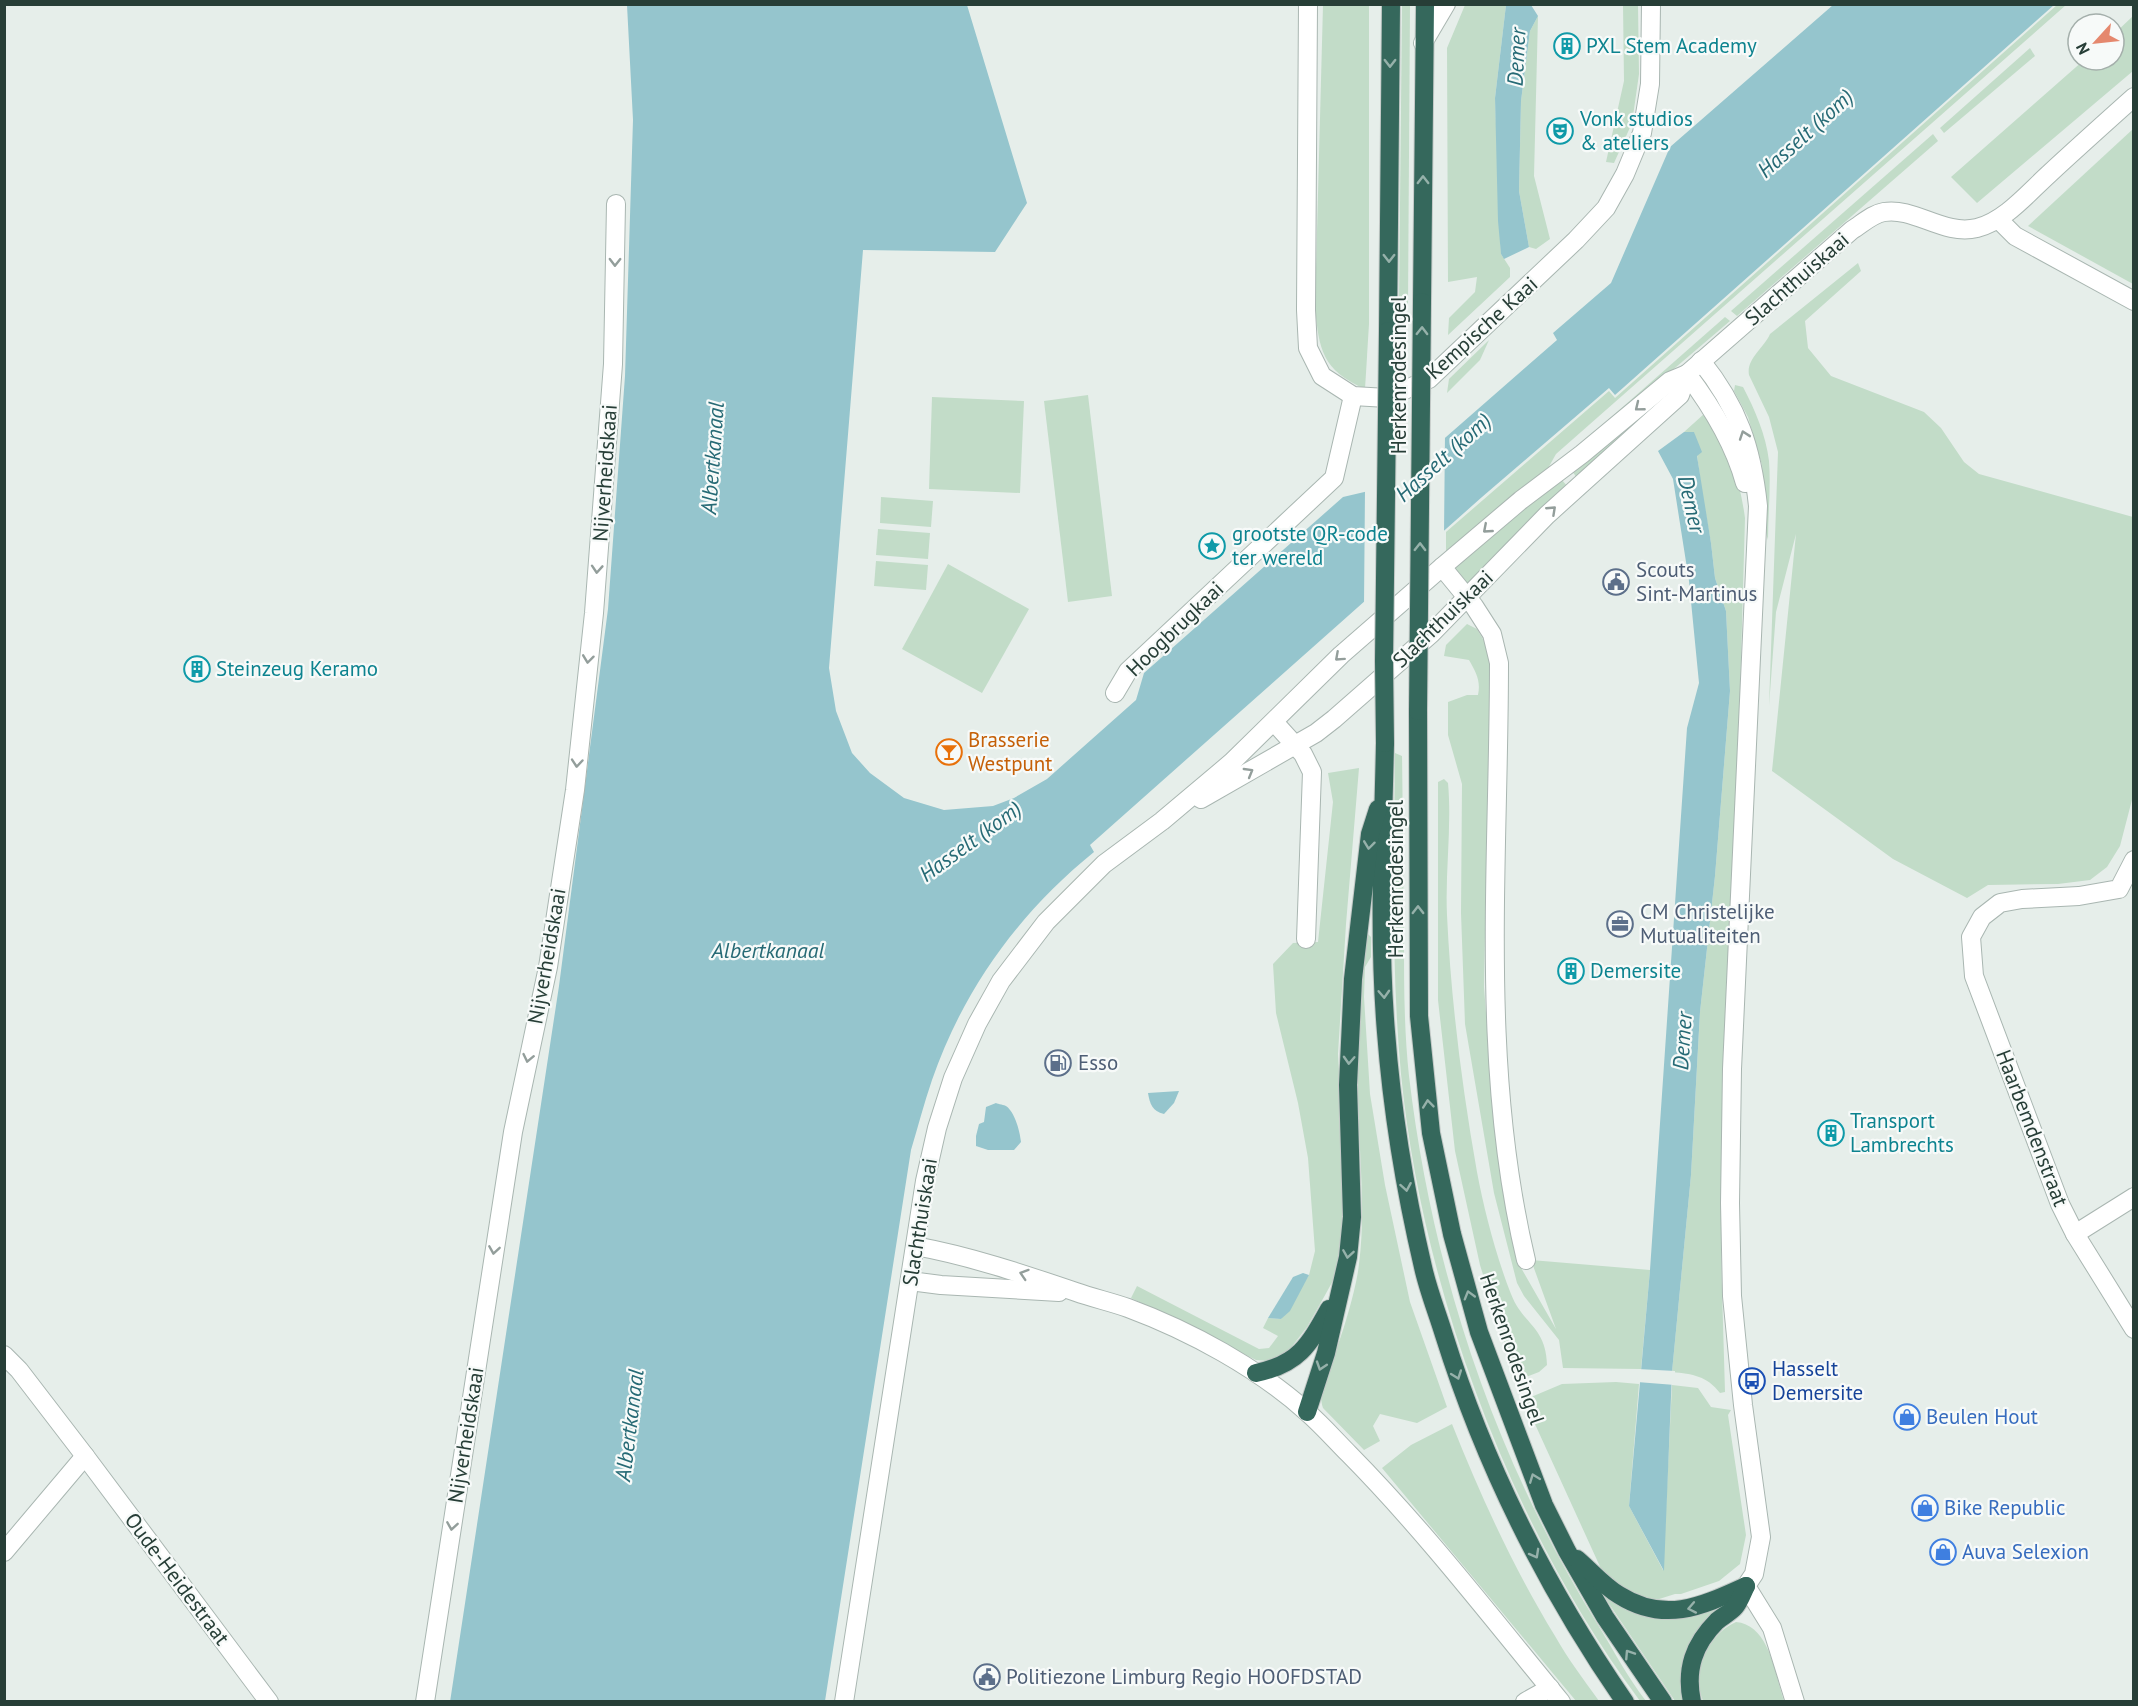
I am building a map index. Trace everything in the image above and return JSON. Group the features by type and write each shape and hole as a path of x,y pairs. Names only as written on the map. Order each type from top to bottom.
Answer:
{"highway":[{"name":"Herkenrodesingel","path":"1391,4 1382,949 1386,1031 1406,1189 1424,1270 1456,1372 1486,1451 1527,1540 1586,1645 1625,1701"},
{"name":"Herkenrodesingel","path":"1425,4 1418,909 1419,1016 1431,1133 1452,1234 1479,1332 1544,1505 1567,1551 1605,1617 1663,1701"},
{"path":"1307,1412 1326,1353 1348,1257 1352,1217 1348,1085 1353,979 1370,834 1384,788"},
{"path":"1256,1373 1276,1369 1294,1360 1318,1330 1340,1289"},
{"path":"1567,1551 1617,1594 1636,1604 1662,1610 1683,1610 1701,1606 1746,1586"},
{"path":"1692,1701 1690,1669 1696,1647 1706,1633 1735,1607 1746,1586"}],"street":[{"name":"Kempische Kaai","path":"1308,4 1306,309 1308,348 1322,376 1353,396 1387,398 1429,379 1576,240 1606,208 1625,174 1642,133 1650,84 1652,4"},
{"path":"1423,43 1446,4"},
{"path":"2133,97 1998,219 2015,236 2133,301"},
{"name":"Nijverheidskaai","path":"425,1701 513,1132 548,967 575,790 594,614 613,364 616,204"},
{"name":"Slachthuiskaai","path":"844,1701 926,1177 937,1128 952,1078 977,1024 1001,981 1021,953 1080,886 1104,864 1162,821 1232,762 1341,655 1521,500 1582,454 1670,381 1687,374 1852,230 1882,212 1896,212 1961,230 1977,228 1998,219"},
{"path":"1701,361 1724,392 1742,428 1754,467 1758,506 1733,1057 1730,1203 1732,1296 1743,1405 1761,1538 1754,1574 1746,1586 1760,1604 1772,1628 1795,1701"},
{"path":"1687,374 1718,420 1736,455 1747,490 1756,534"},
{"name":"Slachthuiskaai","path":"1162,821 1316,733 1361,696 1431,634 1547,515 1680,395 1687,374"},
{"name":"Hoogbrugkaai","path":"1114,693 1128,671 1334,478 1353,396"},
{"name":"Herkenrodesingel","path":"1443,567 1468,597 1492,634 1499,663 1494,935 1495,1032 1502,1115 1516,1211 1527,1260"},
{"path":"1274,722 1303,754 1312,772 1306,939"},
{"path":"2126,890 2133,860"},
{"name":"Haarbemdenstraat","path":"2126,890 2000,903 1982,917 1971,937 1974,976 2060,1204 2075,1234 2133,1329"},
{"path":"2075,1234 2133,1197"},
{"path":"915,1246 948,1252 1020,1272 1128,1308 1214,1346 1256,1373 1307,1412 1370,1475 1430,1542 1556,1695 1525,1701"},
{"path":"910,1281 1079,1293"},
{"name":"Oude-Heidestraat","path":"4,1355 19,1370 86,1456 268,1701"},
{"path":"4,1552 86,1456"}],"green space":[{"path":"1323,5 1369,5 1369,324 1365,389 1351,382 1331,366 1325,357 1318,335 1315,307"},
{"path":"1402,5 1410,5 1408,305 1399,305"},
{"path":"1465,5 1506,5 1495,98 1501,254 1510,268 1510,277 1448,335 1449,318 1475,292 1477,277 1448,282 1447,48"},
{"path":"1623,5 1638,5 1639,74 1632,123 1614,163 1606,162 1624,81"},
{"path":"2057,5 2066,5 1556,454 1542,479 1446,554 1446,532 1609,391 1615,398"},
{"path":"1538,16 1534,176 1550,239 1536,249 1529,247 1519,191 1521,101 1530,31"},
{"path":"2133,16 2133,71 1977,203 1951,177 2070,72 2126,72 2126,23"},
{"path":"2030,48 2035,56 1944,133 1940,128"},
{"path":"2133,129 2133,284 2028,226"},
{"path":"1933,134 1938,141 1737,316 1731,311"},
{"path":"1858,263 1861,271 1805,321 1808,348 1831,376 1924,412 1941,428 1964,462 1979,474 2133,517 2134,792 2120,846 2107,867 2090,880 2058,884 1988,885 1967,898 1893,859 1772,771 1796,534 1776,612 1769,706 1778,452 1769,417 1749,375 1749,369 1770,334"},
{"path":"1725,317 1730,321 1567,460 1575,449"},
{"path":"1489,340 1480,360 1447,393 1449,379"},
{"path":"1735,385 1743,387 1759,423 1768,451 1770,481 1768,540 1762,465 1748,417 1734,391"},
{"path":"1674,386 1674,393 1577,478 1572,471"},
{"path":"1088,395 1112,596 1068,602 1044,401"},
{"path":"932,397 1024,401 1020,493 929,489"},
{"path":"1704,414 1727,449 1740,490 1745,518 1721,1255 1725,1392 1720,1393 1705,1379 1672,1372 1691,1175 1700,1012 1715,876 1730,691 1726,611 1715,578 1694,432 1684,432"},
{"path":"1561,479 1568,487 1468,586 1450,567"},
{"path":"881,497 933,501 931,527 880,523"},
{"path":"878,529 930,533 928,559 876,555"},
{"path":"876,561 928,565 926,590 874,586"},
{"path":"948,564 1029,609 982,693 902,649"},
{"path":"1467,624 1477,629 1490,651 1494,697 1488,776 1484,987 1494,1116 1520,1266 1556,1329 1531,1260 1650,1270 1641,1369 1563,1368 1559,1340 1524,1296 1517,1283 1494,1193 1465,1024 1461,913 1462,784 1448,735 1448,702 1467,695 1478,695 1479,685 1469,660 1444,656 1446,645"},
{"path":"1395,753 1402,756 1405,1006 1409,1076 1434,1221 1452,1292 1499,1430 1528,1497 1561,1562 1621,1664 1646,1701 1640,1701 1594,1633 1551,1560 1513,1483 1480,1403 1452,1321 1429,1238 1412,1156 1398,1034 1394,914"},
{"path":"1359,768 1338,1054 1344,1158 1345,1247 1341,1266 1307,1327 1290,1349 1279,1358 1268,1361 1256,1360 1131,1298 1137,1286 1259,1349 1269,1348 1278,1336 1263,1328 1268,1318 1281,1319 1309,1275 1315,1251 1308,1158 1298,1103 1276,1013 1273,964 1293,943 1318,942 1333,802 1328,773"},
{"path":"1444,779 1448,783 1449,800 1447,898 1451,979 1462,1076 1477,1172 1491,1234 1511,1294 1543,1342 1546,1352 1547,1365 1539,1372 1516,1381 1480,1265 1455,1151 1438,1000 1438,782"},
{"path":"1365,931 1371,937 1371,957 1365,967 1364,997 1370,1094 1385,1185 1410,1302 1447,1407 1417,1423 1380,1414 1373,1426 1380,1441 1364,1450 1323,1408 1321,1391 1351,1302 1358,1272 1361,1244 1358,1057"},
{"path":"1616,1382 1639,1384 1629,1506 1663,1570 1672,1385 1698,1388 1711,1407 1731,1410 1728,1415 1746,1535 1740,1564 1719,1581 1681,1594 1650,1600 1623,1589 1602,1571 1524,1400 1562,1384"},
{"path":"1452,1424 1512,1559 1565,1653 1599,1701 1576,1701 1382,1468 1411,1445"},
{"path":"1603,1595 1631,1609 1724,1603 1726,1607 1710,1620 1686,1701 1675,1701"},
{"path":"1736,1622 1747,1625 1764,1641 1774,1665 1784,1701 1703,1701 1699,1679 1704,1656 1717,1635"}],"water":[{"name":"Albertkanaal","path":"627,5 967,5 1027,203 995,252 863,250 829,668 836,711 852,753 870,773 904,798 944,810 993,806 1014,798 1047,779 1136,700 1144,673 1343,497 1390,486 1557,340 1553,333 1611,283 1670,147 1833,5 2054,5 1615,395 1609,388 1482,497 1090,845 1094,852 1042,900 997,954 960,1014 945,1046 929,1089 911,1150 825,1701 450,1702 559,986 608,609 625,376 633,120"},
{"name":"Demer","path":"1506,5 1531,5 1538,16 1530,31 1521,101 1519,191 1529,247 1504,259 1501,254 1498,221 1495,98"},
{"name":"Demer","path":"1684,432 1694,432 1702,452 1697,456 1715,578 1726,611 1730,691 1715,876 1700,1012 1691,1175 1672,1372 1664,1571 1629,1506 1650,1270 1687,728 1699,683 1689,581 1673,479 1658,451"},
{"path":"1179,1091 1174,1103 1164,1114 1152,1106 1148,1093"},
{"path":"996,1103 1009,1109 1016,1122 1021,1142 1014,1150 988,1150 976,1146 979,1124 984,1122 986,1107"},
{"path":"1303,1273 1309,1275 1290,1311 1281,1319 1268,1318 1293,1277"}],"pier":[{"path":"1445,434 1444,534 1364,606 1365,489 1388,484"},
{"path":"1638,1369 1675,1371 1675,1385 1637,1382"}],"place":[{"name":"PXL Stem Academy","path":"1567,46"},
{"name":"Vonk studios & ateliers","path":"1560,131"},
{"name":"grootste QR-code ter wereld","path":"1212,546"},
{"name":"Scouts Sint-Martinus","path":"1616,582"},
{"name":"Steinzeug Keramo","path":"197,669"},
{"name":"Brasserie Westpunt","path":"949,752"},
{"name":"CM Christelijke Mutualiteiten","path":"1620,924"},
{"name":"Demersite","path":"1571,971"},
{"name":"Esso","path":"1058,1063"},
{"name":"Transport Lambrechts","path":"1831,1133"},
{"name":"Hasselt Demersite","path":"1752,1381"},
{"name":"Beulen Hout","path":"1907,1417"},
{"name":"Bike Republic","path":"1925,1508"},
{"name":"Auva Selexion","path":"1943,1552"},
{"name":"Politiezone Limburg Regio HOOFDSTAD","path":"987,1677"}],"water label":[{"name":"Hasselt (kom)","path":"1805,133"},
{"name":"Hasselt (kom)","path":"1443,457"},
{"name":"Hasselt (kom)","path":"970,841"}]}
